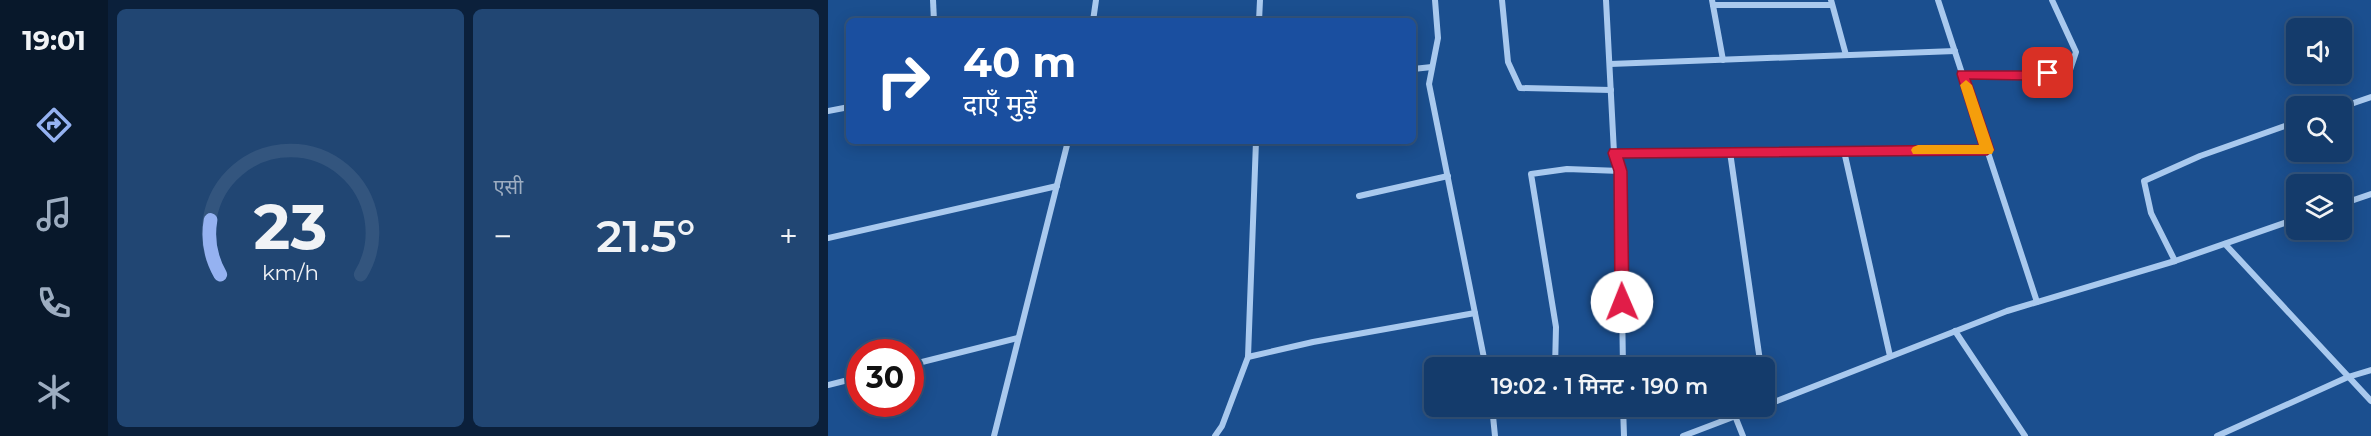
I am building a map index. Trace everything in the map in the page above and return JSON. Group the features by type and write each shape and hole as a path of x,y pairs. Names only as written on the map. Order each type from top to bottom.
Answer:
{"street":[{"path":"933,0 934,18"},
{"path":"1093,18 1096,0"},
{"path":"1259,18 1260,0"},
{"path":"1435,0 1438,38 1428,84 1484,357"},
{"path":"1502,0 1508,62 1520,88 1611,90"},
{"path":"1606,0 1614,153 1620,171 1623,357"},
{"path":"1938,0 2037,302"},
{"path":"1963,74 2027,76 2070,70 2076,51 2052,0"},
{"path":"1723,60 1713,3 1831,3 1846,55"},
{"path":"1610,64 1955,51"},
{"path":"1416,69 1432,67"},
{"path":"2352,104 2371,97"},
{"path":"828,111 846,107"},
{"path":"2175,261 2145,201 2144,181 2196,158 2286,126"},
{"path":"994,436 1067,144"},
{"path":"1215,436 1222,426 1248,357 1256,144"},
{"path":"1614,153 1987,150"},
{"path":"1844,151 1890,356"},
{"path":"1730,152 1759,357"},
{"path":"1556,357 1556,327 1531,174 1567,169 1620,171"},
{"path":"1359,196 1448,176"},
{"path":"828,238 1057,186"},
{"path":"2352,201 2371,194"},
{"path":"1775,402 1955,331 2037,302 2175,261 2286,223"},
{"path":"2225,244 2371,401"},
{"path":"1248,357 1313,342 1475,314"},
{"path":"1955,331 2025,436"},
{"path":"924,362 1018,338"},
{"path":"2217,436 2348,377 2371,370"},
{"path":"828,385 846,380"},
{"path":"1493,417 1495,436"},
{"path":"1623,417 1624,436"},
{"path":"1683,436 1732,417"},
{"path":"1735,417 1743,436"}],"slow traffic":[{"path":"1918,150 1987,150 1966,85"}],"route":[{"path":"1622,302 1620,171 1614,153 1987,150 1963,74 2027,76 2048,73"}]}
